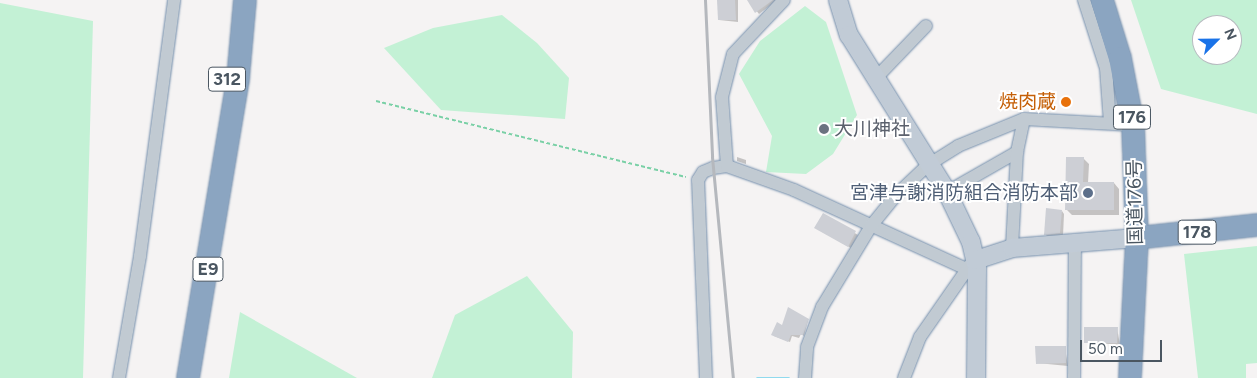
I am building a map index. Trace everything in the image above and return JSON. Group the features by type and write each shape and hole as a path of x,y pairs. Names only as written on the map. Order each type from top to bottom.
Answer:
{"highway":[{"name":"312","path":"225,159 225,95 233,0"},
{"name":"E9","path":"188,378 238,78 245,0"},
{"name":"国道176号","path":"1100,12 1120,58 1134,125 1137,238 1130,378"},
{"name":"178","path":"1137,238 1257,225"}],"street":[{"path":"119,378 140,256 174,0"},
{"path":"727,166 722,97 733,54 784,0"},
{"path":"838,0 849,35 874,80 947,192 970,264 976,378"},
{"path":"1084,0 1100,12 1110,123"},
{"path":"874,80 926,26"},
{"path":"1012,248 1017,152 1024,119"},
{"path":"805,378 808,347 813,326 871,226 895,196 928,165 958,146 1024,119 1134,125"},
{"path":"947,192 1017,152"},
{"path":"706,378 698,180 708,170 727,166 794,190 871,226 970,264"},
{"path":"904,378 920,338 970,264 1012,248 1137,238"},
{"path":"1074,378 1075,242"}],"path":[{"path":"376,101 698,180"}],"green space":[{"path":"1131,0 1257,0 1257,114 1161,89"},
{"path":"0,3 93,21 83,378 0,378"},
{"path":"805,6 826,22 857,115 833,154 806,174 766,172 772,136 739,74 760,41"},
{"path":"502,15 537,43 569,78 565,119 441,110 384,48 433,28"},
{"path":"1257,246 1257,363 1246,364 1246,378 1198,378 1184,254"},
{"path":"527,276 573,332 572,378 432,378 455,315"},
{"path":"240,312 357,378 229,378"}],"building":[{"path":"717,0 735,0 736,20 718,20"},
{"path":"747,0 773,0 755,13"},
{"path":"1066,157 1084,157 1083,182 1114,182 1114,210 1065,210"},
{"path":"1046,208 1062,210 1060,233 1044,235"},
{"path":"823,213 856,231 848,247 814,228"},
{"path":"788,307 809,319 803,335 791,335 788,342 771,335 777,322 782,325"},
{"path":"1084,327 1118,327 1117,343 1084,343"},
{"path":"1035,346 1066,346 1066,363 1036,364"}],"waterway":[{"path":"757,378 788,378"}],"railway":[{"path":"705,0 712,157 733,378"}],"place":[{"name":"焼肉蔵","path":"1066,102"},
{"name":"大川神社","path":"824,129"},
{"name":"宮津与謝消防組合消防本部","path":"1088,193"}]}
